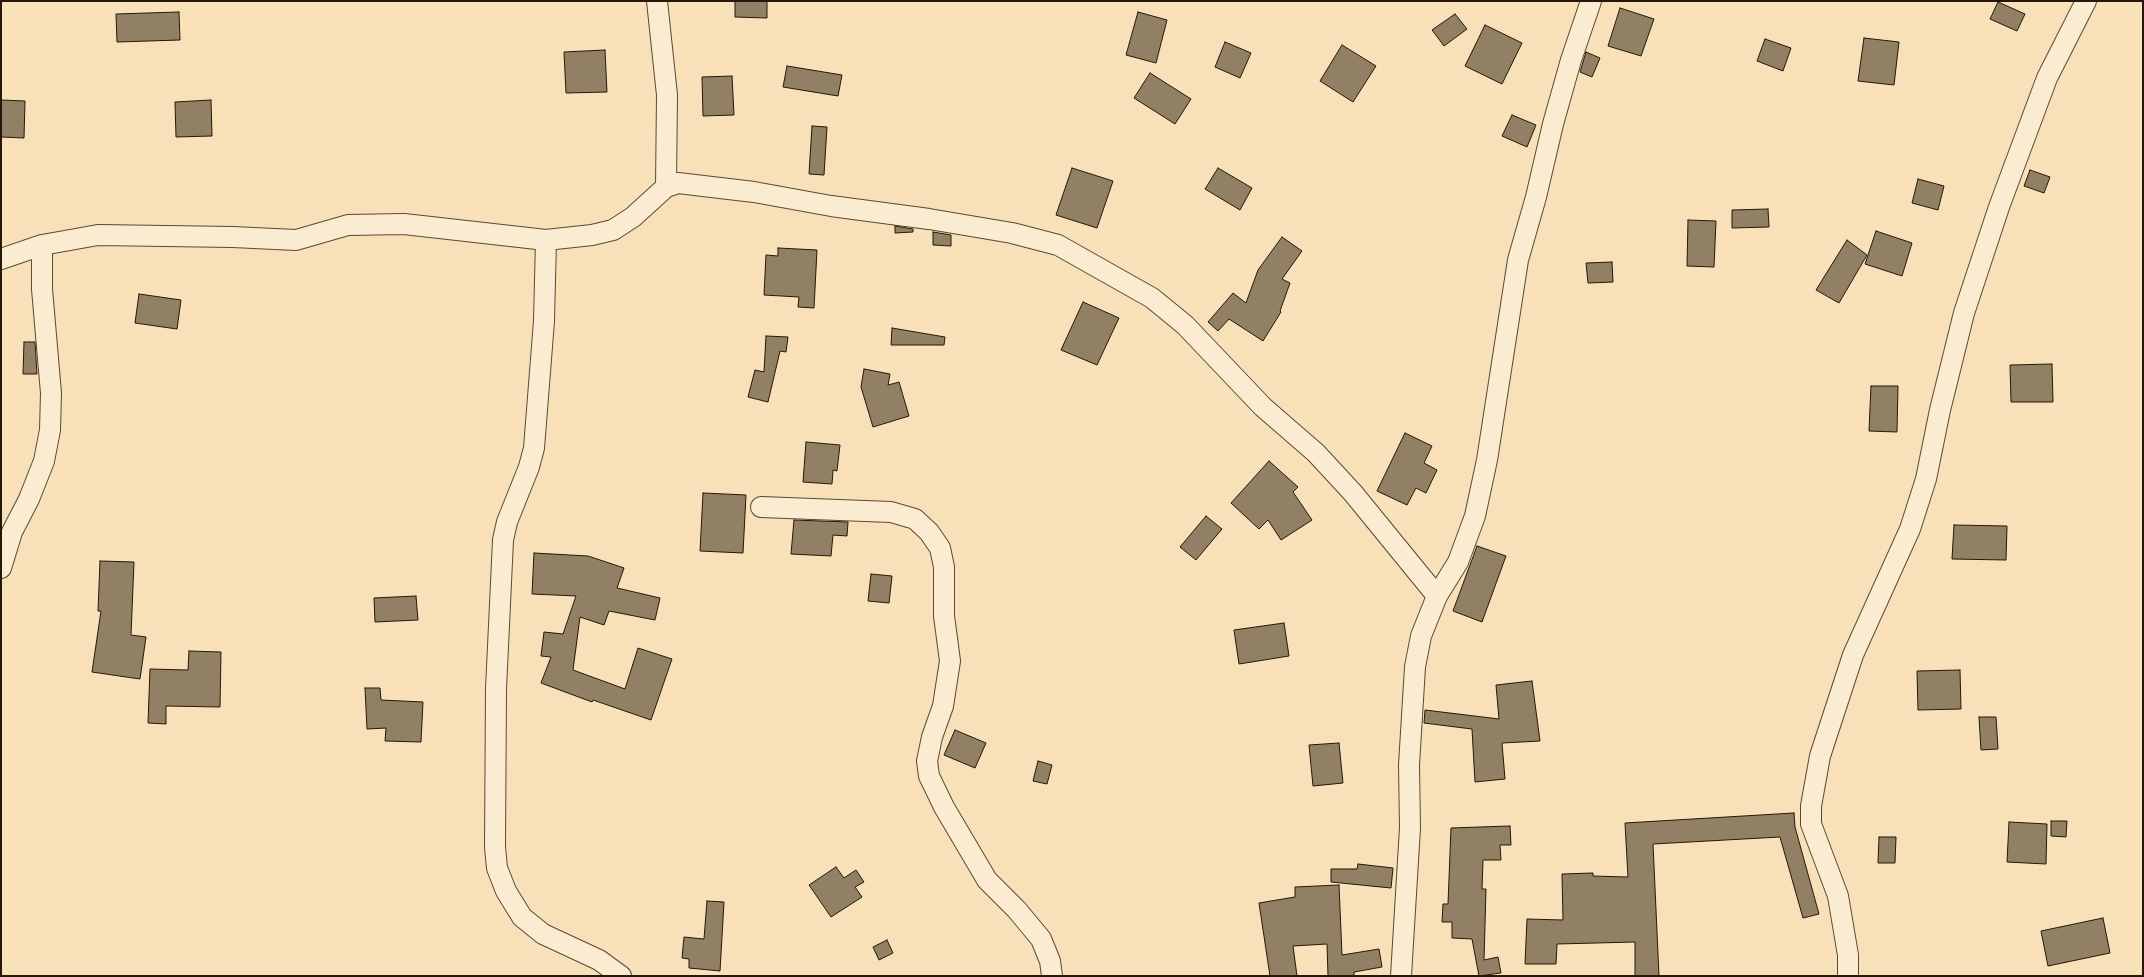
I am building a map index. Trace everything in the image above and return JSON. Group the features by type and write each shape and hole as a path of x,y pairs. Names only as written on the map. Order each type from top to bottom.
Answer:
{"street":[{"path":"657,1 666,95 666,187"},
{"path":"1401,976 1410,828 1409,765 1415,667 1421,636 1437,596 1458,562 1475,516 1486,460 1518,260 1568,69 1591,1"},
{"path":"1848,976 1848,955 1838,896 1811,824 1811,806 1820,756 1853,655 1910,529 1926,479 1940,410 1964,314 1999,207 2047,78 2076,17 2086,1"},
{"path":"1,258 42,245 98,235 233,236 296,240 348,225 404,224 546,240 592,235 613,230 634,217 666,187 678,183 754,192 831,206 929,219 1012,233 1058,245 1152,298 1185,325 1263,407 1316,453 1335,473 1437,596"},
{"path":"546,240 544,321 534,448 529,467 507,522 503,540 496,689 495,847 497,868 506,891 522,917 544,934 598,960 621,976"},
{"path":"1,568 12,532 29,499 44,461 50,430 51,394 42,290 42,245"},
{"path":"761,507 837,508 891,512 914,519 929,532 940,548 944,567 944,616 950,661 943,706 932,737 927,761 929,776 944,807 987,880 1017,910 1041,939 1050,961 1052,976"}],"building":[{"path":"735,1 767,1 767,18 735,17"},
{"path":"1998,2 2025,14 2017,31 1990,19"},
{"path":"1620,8 1654,19 1641,56 1608,46"},
{"path":"179,12 180,40 117,42 116,14"},
{"path":"1138,12 1167,20 1156,63 1126,55"},
{"path":"1455,14 1467,29 1444,46 1432,30"},
{"path":"1485,25 1522,43 1502,84 1465,66"},
{"path":"1864,38 1899,42 1894,85 1858,81"},
{"path":"1765,39 1791,48 1783,71 1757,61"},
{"path":"1225,42 1251,53 1240,78 1215,67"},
{"path":"1342,45 1376,66 1353,102 1320,81"},
{"path":"605,50 607,92 566,93 564,52"},
{"path":"1586,52 1600,58 1592,77 1580,72"},
{"path":"787,66 842,75 838,96 783,87"},
{"path":"1150,73 1191,99 1175,124 1134,98"},
{"path":"732,76 734,115 703,116 702,77"},
{"path":"1,100 25,101 24,138 1,137"},
{"path":"211,100 212,136 176,137 175,102"},
{"path":"1512,115 1536,125 1527,147 1502,136"},
{"path":"812,126 827,127 824,175 809,174"},
{"path":"1072,168 1113,181 1097,228 1056,215"},
{"path":"1218,168 1252,188 1240,210 1205,189"},
{"path":"2030,170 2050,177 2044,193 2024,186"},
{"path":"1918,179 1944,186 1938,210 1912,203"},
{"path":"1768,209 1769,227 1732,228 1732,210"},
{"path":"1688,220 1716,221 1714,267 1687,266"},
{"path":"895,226 913,229 913,232 895,233"},
{"path":"1876,231 1912,243 1902,276 1865,264"},
{"path":"933,232 951,235 951,246 933,245"},
{"path":"1282,237 1302,251 1282,279 1290,283 1281,312 1263,341 1229,319 1218,331 1208,322 1233,293 1246,303 1258,270"},
{"path":"1847,240 1867,255 1839,303 1816,290"},
{"path":"778,248 817,250 814,308 798,307 799,297 764,295 766,255 778,256"},
{"path":"1612,262 1613,282 1588,283 1586,263"},
{"path":"139,294 181,300 177,329 135,323"},
{"path":"1083,302 1119,318 1097,365 1061,350"},
{"path":"892,328 945,337 944,345 891,345"},
{"path":"766,336 788,337 786,352 780,351 768,402 748,397 755,370 764,372"},
{"path":"24,342 35,342 37,374 23,374"},
{"path":"2052,364 2053,402 2011,402 2010,365"},
{"path":"864,369 890,374 888,385 899,382 909,416 873,427 861,387"},
{"path":"1871,386 1898,386 1897,432 1869,431"},
{"path":"1405,433 1432,446 1424,463 1437,470 1426,493 1416,488 1407,505 1377,491"},
{"path":"806,442 840,445 837,471 833,470 832,484 803,482"},
{"path":"1269,461 1298,487 1293,492 1312,520 1281,540 1268,520 1259,529 1231,503"},
{"path":"703,493 746,495 743,553 700,551"},
{"path":"1206,516 1222,529 1196,560 1180,547"},
{"path":"794,520 848,522 847,536 833,535 831,556 791,554"},
{"path":"1954,525 2007,526 2006,560 1952,559"},
{"path":"1477,546 1506,556 1482,622 1453,611"},
{"path":"534,553 588,556 624,568 617,588 660,598 655,620 609,611 604,625 580,617 573,670 625,689 638,648 672,659 651,720 593,700 592,702 541,683 551,657 541,656 544,632 563,634 576,596 532,594"},
{"path":"100,561 134,562 131,635 146,637 140,679 92,672 101,611 98,611"},
{"path":"871,574 892,576 889,603 868,601"},
{"path":"416,596 418,620 375,622 374,598"},
{"path":"1284,623 1289,656 1239,664 1234,630"},
{"path":"189,651 221,652 220,707 166,706 166,724 148,723 150,669 188,670"},
{"path":"1960,670 1961,709 1918,710 1917,671"},
{"path":"1532,681 1540,741 1502,743 1505,779 1475,782 1472,729 1424,723 1425,710 1499,719 1496,685"},
{"path":"365,688 380,688 381,700 423,702 421,742 385,741 386,728 367,729"},
{"path":"1979,717 1996,717 1998,749 1981,750"},
{"path":"955,730 986,743 975,768 944,755"},
{"path":"1339,743 1343,783 1313,786 1309,745"},
{"path":"1038,761 1052,765 1047,784 1033,781"},
{"path":"1794,813 1795,827 1819,914 1803,918 1780,837 1653,844 1659,976 1635,976 1635,942 1557,944 1556,964 1525,964 1527,919 1563,920 1562,874 1593,873 1593,876 1628,877 1625,823"},
{"path":"2051,821 2067,821 2066,837 2051,836"},
{"path":"2009,822 2047,824 2046,864 2007,862"},
{"path":"1510,826 1511,845 1500,845 1501,860 1483,860 1482,889 1486,889 1484,960 1498,957 1501,973 1479,976 1472,939 1452,938 1452,922 1442,922 1443,904 1448,904 1451,828"},
{"path":"1879,837 1896,837 1895,863 1878,863"},
{"path":"1358,864 1393,868 1391,888 1331,882 1331,869 1357,869"},
{"path":"836,867 844,878 856,870 864,882 855,887 862,897 831,917 809,885"},
{"path":"1339,885 1342,955 1379,949 1382,967 1354,972 1354,976 1328,976 1327,944 1293,946 1297,976 1270,976 1259,903 1295,897 1295,887"},
{"path":"707,901 724,902 720,971 689,968 689,959 682,958 684,937 704,939"},
{"path":"2103,918 2110,953 2048,966 2041,931"},
{"path":"887,940 893,953 879,960 873,947"}]}
